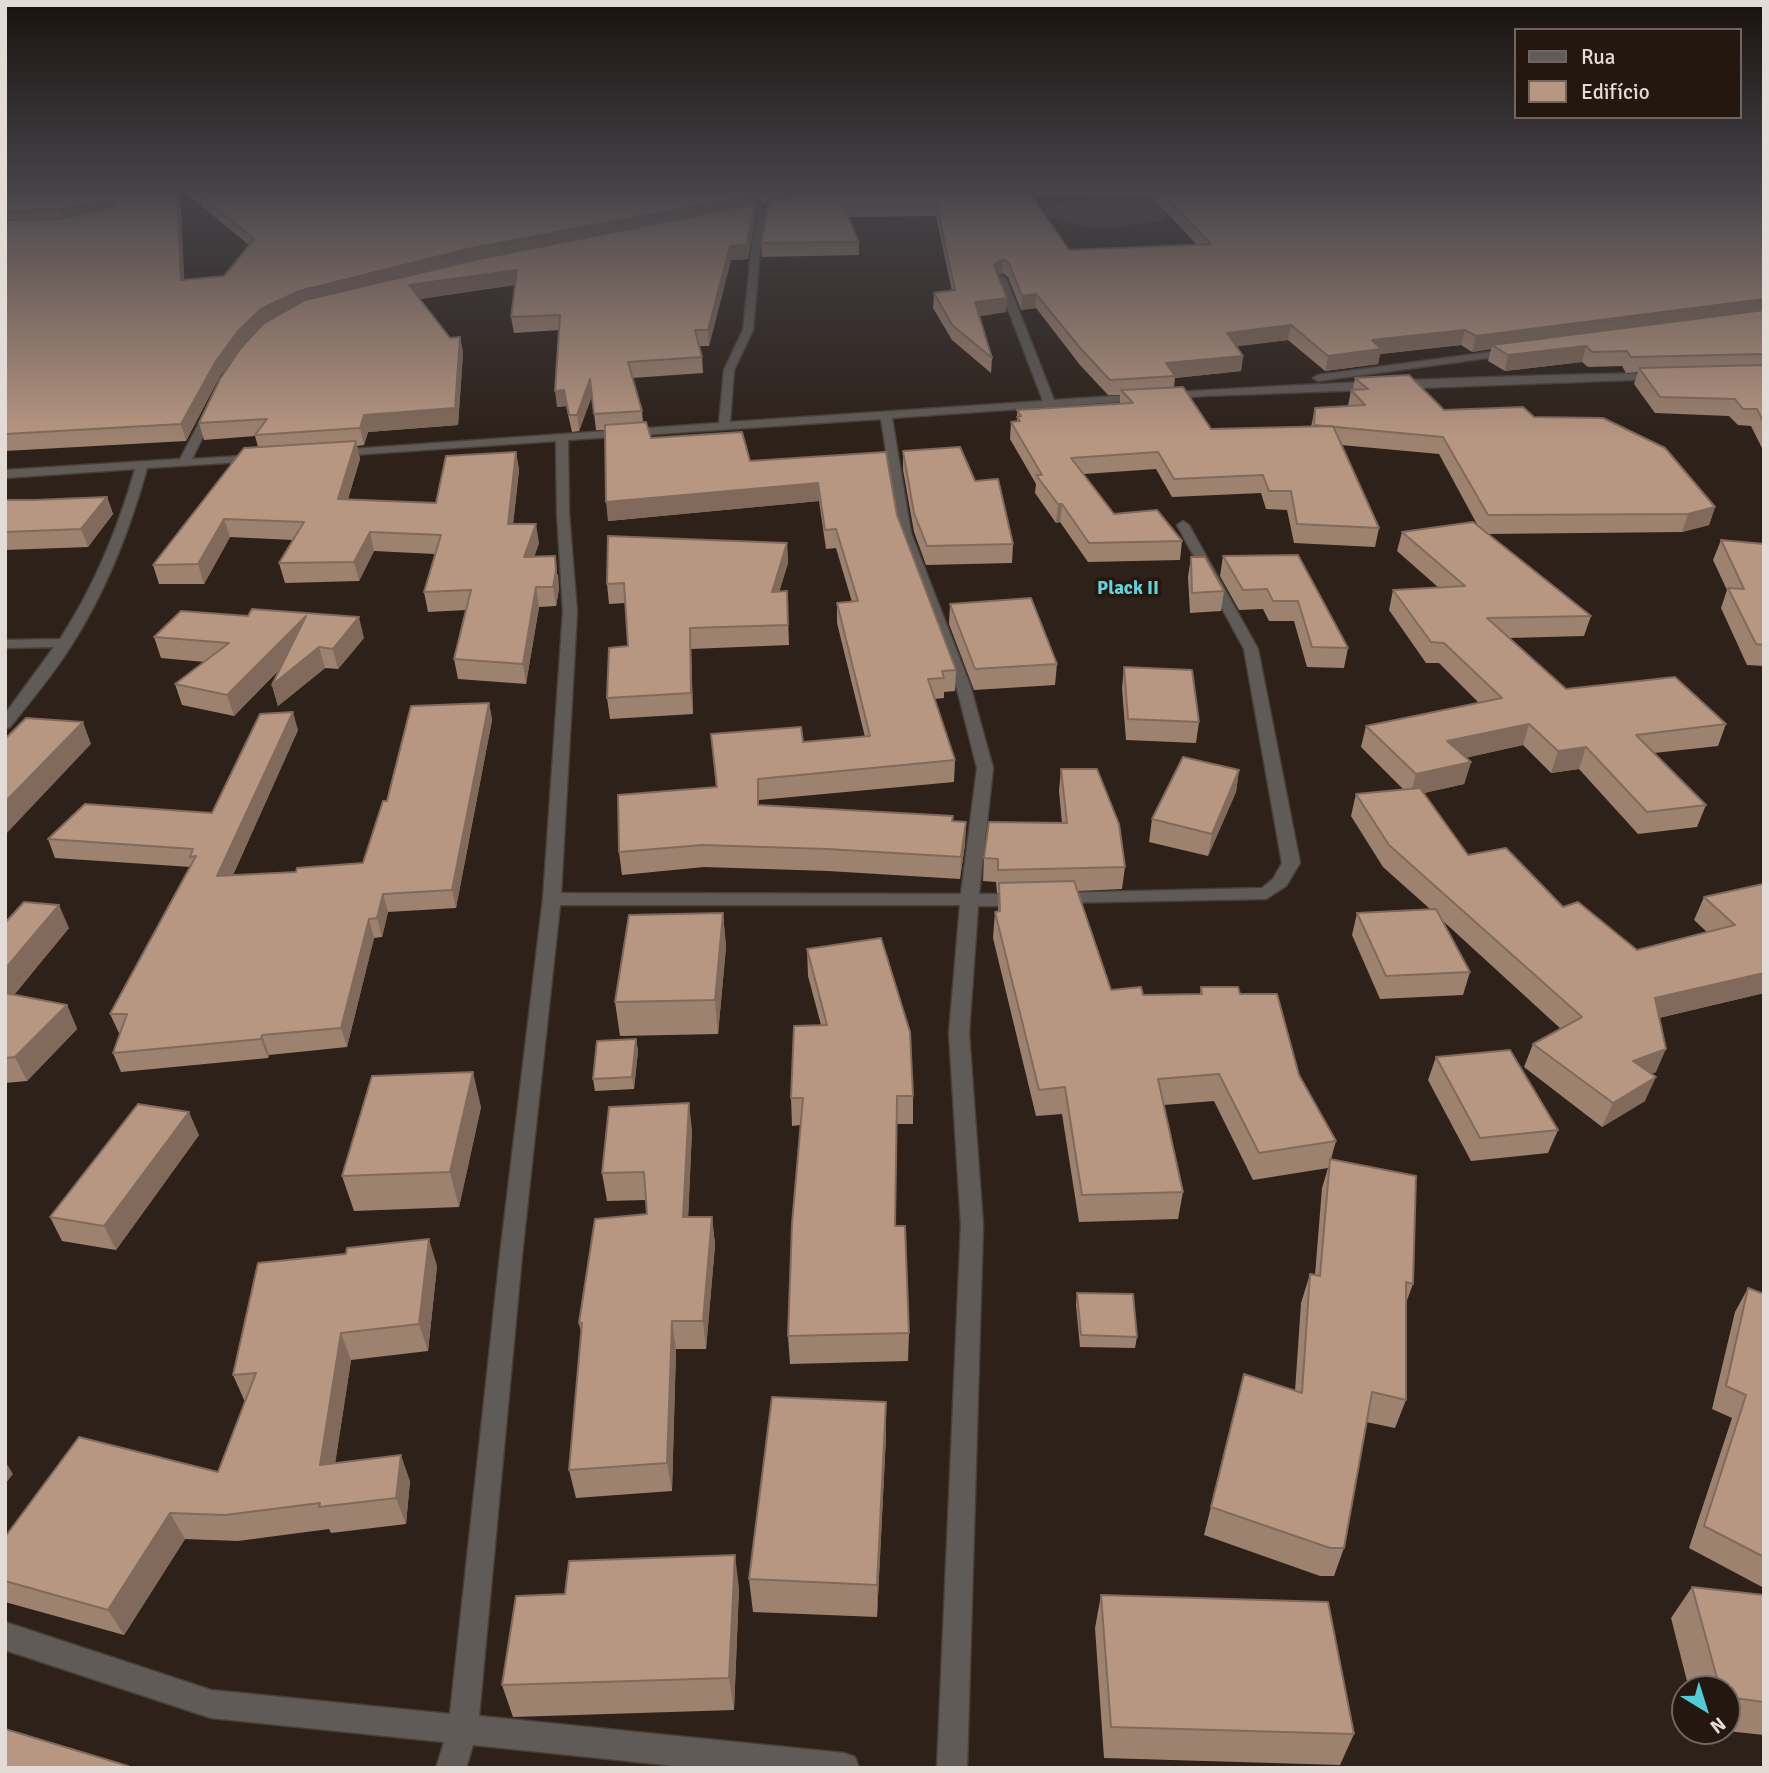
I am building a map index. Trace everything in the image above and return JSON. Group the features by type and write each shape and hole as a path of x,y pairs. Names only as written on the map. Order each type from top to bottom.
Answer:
{"street":[{"path":"724,426 729,370 748,330 755,274"},
{"path":"1001,278 1050,405"},
{"path":"1204,393 1518,351"},
{"path":"319,454 562,440 724,426 1204,393 1667,376"},
{"path":"184,463 218,396"},
{"path":"886,416 905,533 963,685 985,768 969,902 959,1033 972,1225 952,1768"},
{"path":"451,1768 463,1730 511,1255 552,899 570,612 563,513 562,440"},
{"path":"5,474 265,458"},
{"path":"5,724 66,643 92,601 135,496 142,465"},
{"path":"552,899 969,902 1266,893 1280,882 1291,863 1251,649 1183,525"},
{"path":"5,644 66,643"},
{"path":"5,1636 211,1704 844,1768"}],"building":[{"path":"5,274 181,274 181,280 226,274 368,274 299,291 261,309 238,331 216,361 181,424 5,434"},
{"path":"416,274 490,274 409,285 450,338 460,337 455,408 364,415 360,428 255,435 267,419 199,423 220,379 240,349 263,324 305,300"},
{"path":"517,274 723,274 708,330 695,330 702,357 628,362 642,411 594,414 590,379 577,415 569,415 564,390 555,391 560,315 511,317"},
{"path":"951,274 997,274 1007,298 975,302 992,358 952,325 934,293 955,290"},
{"path":"1013,274 1764,274 1764,299 1476,336 1465,330 1372,340 1381,349 1328,356 1291,325 1227,333 1243,356 1166,363 1175,376 1110,380 1036,294 1022,296"},
{"path":"1764,310 1764,354 1631,357 1627,351 1592,352 1586,346 1508,355 1492,345"},
{"path":"1764,365 1764,423 1757,409 1743,409 1735,399 1660,397 1639,368"},
{"path":"1409,375 1444,410 1523,407 1534,417 1603,418 1665,448 1715,507 1688,514 1488,515 1443,437 1314,425 1315,408 1365,405 1351,390 1368,389 1355,378"},
{"path":"1183,387 1211,429 1333,426 1379,528 1297,524 1291,491 1269,491 1263,475 1174,479 1158,452 1071,458 1114,514 1157,510 1182,541 1089,543 1062,504 1058,504 1036,475 1042,475 1011,422 1020,421 1017,417 1021,416 1017,410 1133,403 1121,390"},
{"path":"646,422 651,438 742,432 750,461 886,452 897,515 956,670 942,671 944,678 928,679 955,760 758,779 758,805 953,816 952,821 966,822 961,857 702,845 619,852 618,795 717,787 711,734 801,727 803,742 870,736 837,603 858,601 836,529 825,530 818,483 606,502 605,425"},
{"path":"356,441 338,499 436,503 446,456 516,452 508,524 536,524 524,557 555,556 556,570 553,587 536,587 523,664 454,659 471,590 424,592 441,535 370,532 354,562 279,563 304,522 224,519 198,564 153,565 244,448"},
{"path":"960,447 975,481 998,479 1013,544 927,546 914,513 903,451"},
{"path":"107,497 81,529 5,532 5,500"},
{"path":"1473,522 1591,616 1487,618 1566,689 1675,677 1726,724 1636,735 1706,805 1647,812 1586,747 1558,751 1529,724 1447,741 1471,762 1416,774 1366,726 1502,698 1444,643 1431,642 1393,590 1465,586 1402,532"},
{"path":"608,536 787,543 772,592 787,591 788,625 690,628 691,693 607,698 609,648 628,646 624,583 607,584"},
{"path":"1721,540 1764,544 1764,645 1756,644 1728,588 1744,589"},
{"path":"1298,555 1348,648 1312,647 1298,601 1273,601 1267,589 1243,590 1223,556"},
{"path":"1191,557 1205,557 1224,591 1192,593"},
{"path":"1031,598 1057,664 975,669 950,604"},
{"path":"252,609 359,617 333,649 319,647 272,685 306,616 227,695 175,684 229,643 154,637 181,611 248,616"},
{"path":"1124,667 1192,670 1199,722 1128,719"},
{"path":"489,703 452,890 383,894 377,918 369,919 341,1028 262,1035 261,1039 113,1053 127,1014 110,1014 196,856 190,857 193,849 48,839 85,804 212,813 260,714 293,712 217,876 296,872 297,868 363,863 383,801 387,801 411,706"},
{"path":"26,718 83,722 5,802 5,739"},
{"path":"1183,757 1239,770 1212,834 1152,819"},
{"path":"1061,769 1097,769 1119,824 1125,867 998,870 998,859 984,858 989,822 1067,823"},
{"path":"1420,788 1468,855 1506,848 1563,907 1578,902 1637,950 1735,925 1704,897 1763,884 1764,973 1655,998 1666,1049 1633,1061 1656,1077 1613,1103 1533,1044 1582,1017 1389,845 1356,794"},
{"path":"1074,881 1111,990 1141,987 1143,995 1202,994 1201,987 1238,987 1240,994 1277,994 1299,1075 1336,1141 1259,1153 1219,1074 1158,1079 1183,1192 1082,1195 1065,1087 1039,1090 995,912 1000,911 999,883"},
{"path":"24,902 59,905 5,969 5,923"},
{"path":"1436,909 1470,972 1386,976 1357,913"},
{"path":"723,913 715,1000 615,1002 629,915"},
{"path":"881,938 910,1032 913,1096 897,1096 895,1226 905,1226 909,1333 788,1336 792,1224 803,1098 791,1098 794,1026 827,1025 807,949"},
{"path":"5,993 67,1005 15,1057 5,1058"},
{"path":"636,1039 632,1077 593,1079 597,1041"},
{"path":"1510,1050 1558,1130 1480,1138 1436,1057"},
{"path":"473,1072 450,1172 342,1176 372,1076"},
{"path":"689,1103 683,1217 712,1217 703,1321 672,1321 667,1463 569,1470 582,1323 579,1323 595,1219 647,1214 644,1172 602,1173 609,1107"},
{"path":"138,1104 189,1112 104,1226 50,1217"},
{"path":"1330,1159 1416,1176 1413,1284 1406,1282 1406,1400 1372,1392 1344,1548 1330,1548 1211,1507 1244,1374 1302,1393 1310,1274 1320,1276"},
{"path":"429,1239 419,1324 341,1333 320,1465 401,1455 396,1498 319,1507 320,1503 225,1515 170,1513 108,1610 5,1581 5,1537 79,1437 218,1472 256,1373 233,1375 258,1263 346,1254 347,1248"},
{"path":"1748,1288 1764,1294 1764,1557 1704,1526 1746,1395 1726,1386"},
{"path":"1077,1293 1133,1294 1137,1337 1081,1335"},
{"path":"772,1397 886,1402 877,1585 749,1579"},
{"path":"735,1555 729,1678 502,1685 516,1596 565,1594 569,1561"},
{"path":"1692,1587 1764,1595 1764,1702 1741,1699 1741,1675 1716,1675"},
{"path":"1101,1595 1328,1602 1354,1734 1111,1727"},
{"path":"5,1729 128,1766 5,1768"}],"district":[{"name":"Plack II","path":"1128,589"}]}
